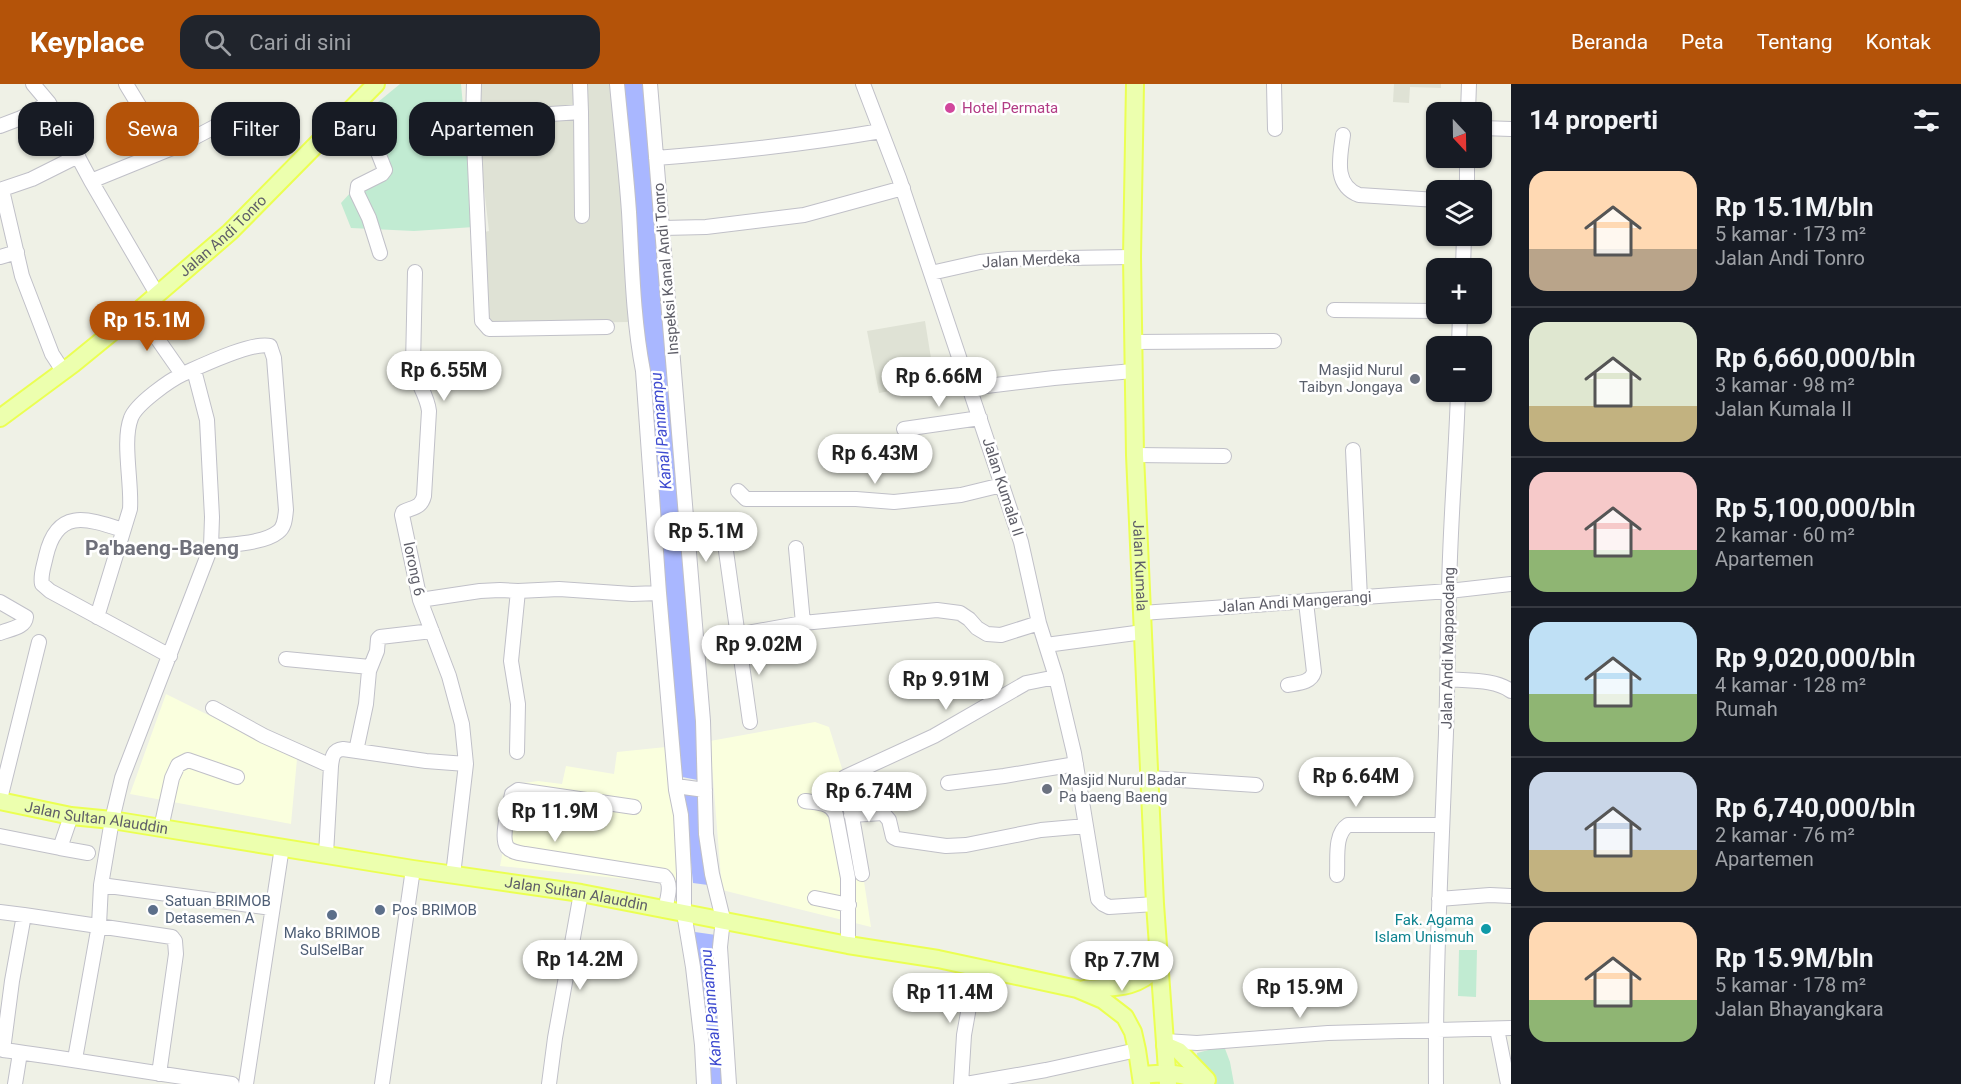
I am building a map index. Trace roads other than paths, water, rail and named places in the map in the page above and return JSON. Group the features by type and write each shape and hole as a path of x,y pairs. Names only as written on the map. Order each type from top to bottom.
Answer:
{"main road":[{"name":"Jalan Andi Tonro","path":"358,102 376,84"},
{"name":"Jalan Kumala","path":"1135,84 1132,257 1135,455 1155,904 1168,1078"},
{"name":"Jalan Andi Tonro","path":"0,418 138,311 230,232 312,149"},
{"name":"Jalan Sultan Alauddin","path":"0,800 71,816 112,820 162,819 282,847 413,869 581,893 848,945 938,959 1077,989 1104,1000 1125,1017 1133,1032 1137,1050"},
{"path":"1077,989 1132,985 1147,978 1159,966"},
{"path":"1165,1043 1179,1051 1211,1084"},
{"path":"1137,1050 1142,1079 1187,1076 1203,1084"}],"street":[{"path":"33,84 48,102"},
{"path":"473,102 474,84"},
{"path":"580,84 582,216"},
{"path":"617,84 624,142 635,311 644,382 659,593 679,787 684,913 694,978 704,1084"},
{"name":"Inspeksi Kanal Andi Tonro","path":"650,84 703,721 703,790 709,855 723,919 720,947 729,1084"},
{"name":"Jalan Kumala II","path":"863,84 903,188 1021,542 1038,623 1056,677 1076,764 1097,894 1100,902 1109,907 1155,904"},
{"path":"1274,84 1275,129"},
{"path":"1468,102 1469,84"},
{"path":"130,85 139,102"},
{"path":"555,114 581,112"},
{"path":"0,126 18,119"},
{"path":"1492,128 1511,129"},
{"path":"656,158 726,153 881,131"},
{"path":"1343,135 1340,173 1343,183 1349,190 1359,195 1426,199"},
{"path":"63,371 52,354 22,276 1,190 32,179 78,156 157,294"},
{"path":"91,181 151,156"},
{"path":"379,156 385,170 382,174 358,186 357,193 369,218 380,253"},
{"path":"475,156 482,321 489,328 607,327"},
{"path":"663,228 706,227 804,215 903,188"},
{"path":"0,258 17,252"},
{"name":"Jalan Merdeka","path":"931,273 980,262 1008,259 1132,257"},
{"name":"lorong 6","path":"415,272 413,365 415,377 428,399 429,411 423,502 403,512 402,515 420,600 457,701 462,724 466,764 453,875"},
{"path":"1334,310 1426,311"},
{"path":"75,1059 99,925 101,885 112,820 130,757 211,547 212,517 207,420 188,372 138,311"},
{"path":"1134,342 1274,341"},
{"path":"97,617 130,509 128,436 131,416 144,401 188,372 238,351 264,344 270,346 274,358 286,510 283,526 278,532 253,541 211,547"},
{"path":"969,388 1134,371"},
{"name":"Jalan Andi Mappaodang","path":"1436,1084 1435,1029 1439,899 1458,402"},
{"path":"904,429 980,418"},
{"path":"1353,450 1360,598"},
{"path":"1135,455 1224,456"},
{"path":"738,491 746,500 856,499 894,502 961,495 1002,486"},
{"path":"123,530 92,520 80,519 58,528 48,545 41,576 42,584 50,591 170,656"},
{"path":"796,548 803,623"},
{"path":"726,551 750,722"},
{"name":"Jalan Andi Mangerangi","path":"1142,613 1360,598 1511,584"},
{"path":"420,600 480,591 559,589 632,594 659,593"},
{"path":"517,752 518,704 511,662 518,591"},
{"path":"0,602 26,617 22,625 0,633"},
{"path":"1288,685 1309,680 1314,672 1306,602"},
{"path":"736,635 803,623 937,610 960,613 987,634 1000,635 1038,623"},
{"path":"356,751 366,704 369,667 380,637 432,631"},
{"path":"1046,645 1143,632"},
{"path":"0,800 39,642"},
{"path":"286,659 369,667"},
{"path":"862,874 845,777 934,736 1026,683 1056,677"},
{"path":"1449,679 1505,686 1511,691"},
{"path":"213,708 264,736 331,766"},
{"path":"326,854 332,756 337,751 343,749 426,761 466,764"},
{"path":"162,819 172,777 178,765 188,760 237,777"},
{"path":"948,783 1076,764"},
{"path":"1150,778 1256,785"},
{"path":"679,787 703,790"},
{"path":"634,807 518,789 512,794 504,842 512,850 525,854 664,876 669,884 665,910"},
{"path":"805,801 828,804 834,810 848,878 848,945"},
{"path":"851,815 883,813 889,820 893,837 946,846 966,845 1041,830 1086,826"},
{"path":"60,848 71,816"},
{"path":"1337,875 1339,839 1343,828 1348,825 1442,825"},
{"path":"0,836 88,853"},
{"path":"246,1084 282,847"},
{"path":"381,1084 413,869"},
{"path":"101,885 272,908"},
{"path":"549,1084 581,893"},
{"path":"1439,899 1490,895 1511,896"},
{"path":"815,898 849,905"},
{"path":"0,912 172,937 176,954 159,1074"},
{"path":"24,915 6,980 2,1050 232,1084"},
{"path":"961,1084 964,1035 976,968"},
{"path":"1165,1043 1197,1043 1328,1033 1504,1028 1508,1084"},
{"path":"966,1084 1019,1079 1046,1070 1137,1050"},
{"path":"15,1084 20,1053"}],"water":[{"name":"Kanal Pannampu","path":"621,84 647,84 683,524 659,525"},
{"path":"683,528 703,781 682,777 679,760 660,529"},
{"path":"684,791 702,793 708,885 693,883"},
{"name":"Kanal Pannampu","path":"695,932 716,935 726,1084 708,1084"}],"place":[{"name":"Hotel Permata","path":"950,108"},
{"name":"Masjid Nurul Taibyn Jongaya","path":"1415,379"},
{"name":"Masjid Nurul Badar Pa baeng Baeng","path":"1047,789"},
{"name":"Satuan BRIMOB Detasemen A","path":"153,910"},
{"name":"Pos BRIMOB","path":"380,910"},
{"name":"Mako BRIMOB SulSelBar","path":"332,915"},
{"name":"Fak. Agama Islam Unismuh","path":"1486,929"}],"district":[{"name":"Pa'baeng-Baeng","path":"162,548"}]}
